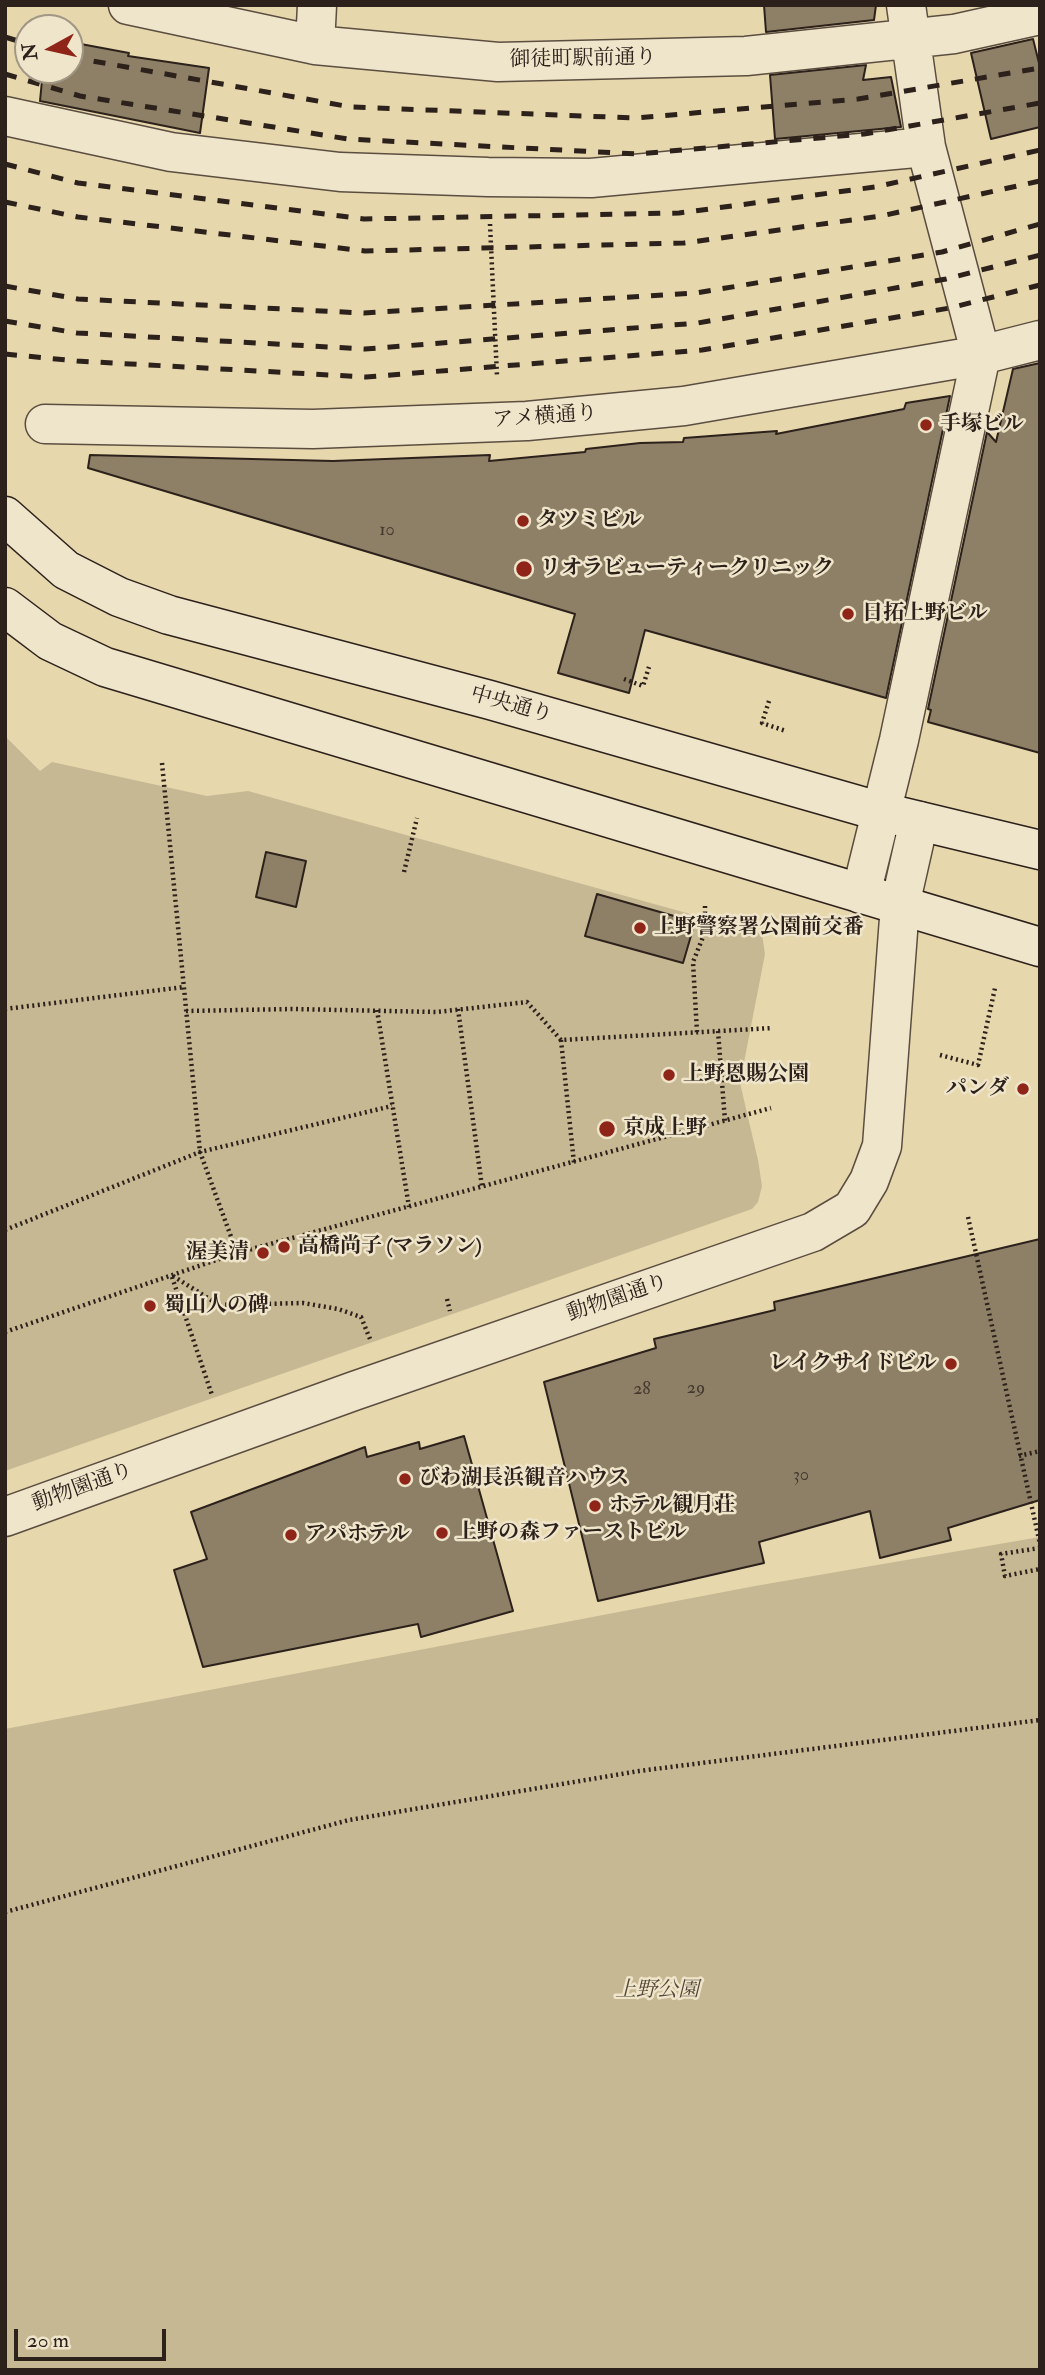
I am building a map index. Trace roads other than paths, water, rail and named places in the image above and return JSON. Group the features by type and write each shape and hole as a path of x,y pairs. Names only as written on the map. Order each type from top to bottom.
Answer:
{"street":[{"name":"御徒町駅前通り","path":"128,5 315,45 498,62 746,56 909,22 954,34 1040,15"},
{"path":"315,45 317,5"},
{"path":"861,894 882,812 981,355 926,147 909,22"},
{"path":"5,116 171,152 340,172 488,177 591,178 926,147"},
{"name":"アメ横通り","path":"45,424 313,429 499,422 684,406 981,355 1040,340"},
{"name":"中央通り","path":"5,516 66,570 120,597 169,615 490,699 882,812 1040,850"},
{"path":"5,607 50,641 105,667 1040,947"},
{"name":"動物園通り","path":"5,1517 315,1405 813,1232 852,1209 869,1181 883,1146 900,905 919,821"}],"railway":[{"path":"5,37 14,40"},
{"path":"84,59 351,107 635,118 858,99 1040,68"},
{"path":"5,74 80,96 348,139 637,154 864,134 1040,103"},
{"path":"5,164 78,183 364,219 679,213 875,187 1040,150"},
{"path":"5,202 78,217 365,251 684,243 881,216 1040,181"},
{"path":"5,286 78,299 364,313 696,293 942,252 1040,224"},
{"path":"5,321 77,333 365,349 698,323 946,279 1040,255"},
{"path":"5,354 77,361 366,377 702,350 950,308 1040,285"}],"place":[{"name":"手塚ビル","path":"926,425"},
{"name":"タツミビル","path":"523,521"},
{"name":"リオラビューティークリニック","path":"524,569"},
{"name":"日拓上野ビル","path":"848,614"},
{"name":"上野警察署公園前交番","path":"640,928"},
{"name":"上野恩賜公園","path":"669,1075"},
{"name":"パンダ","path":"1023,1089"},
{"name":"京成上野","path":"607,1129"},
{"name":"高橋尚子 (マラソン)","path":"284,1247"},
{"name":"渥美清","path":"263,1253"},
{"name":"蜀山人の碑","path":"150,1306"},
{"name":"レイクサイドビル","path":"951,1364"},
{"name":"びわ湖長浜観音ハウス","path":"405,1479"},
{"name":"ホテル観月荘","path":"595,1506"},
{"name":"上野の森ファーストビル","path":"442,1533"},
{"name":"アパホテル","path":"291,1535"}],"park label":[{"name":"上野公園","path":"657,1991"}]}
